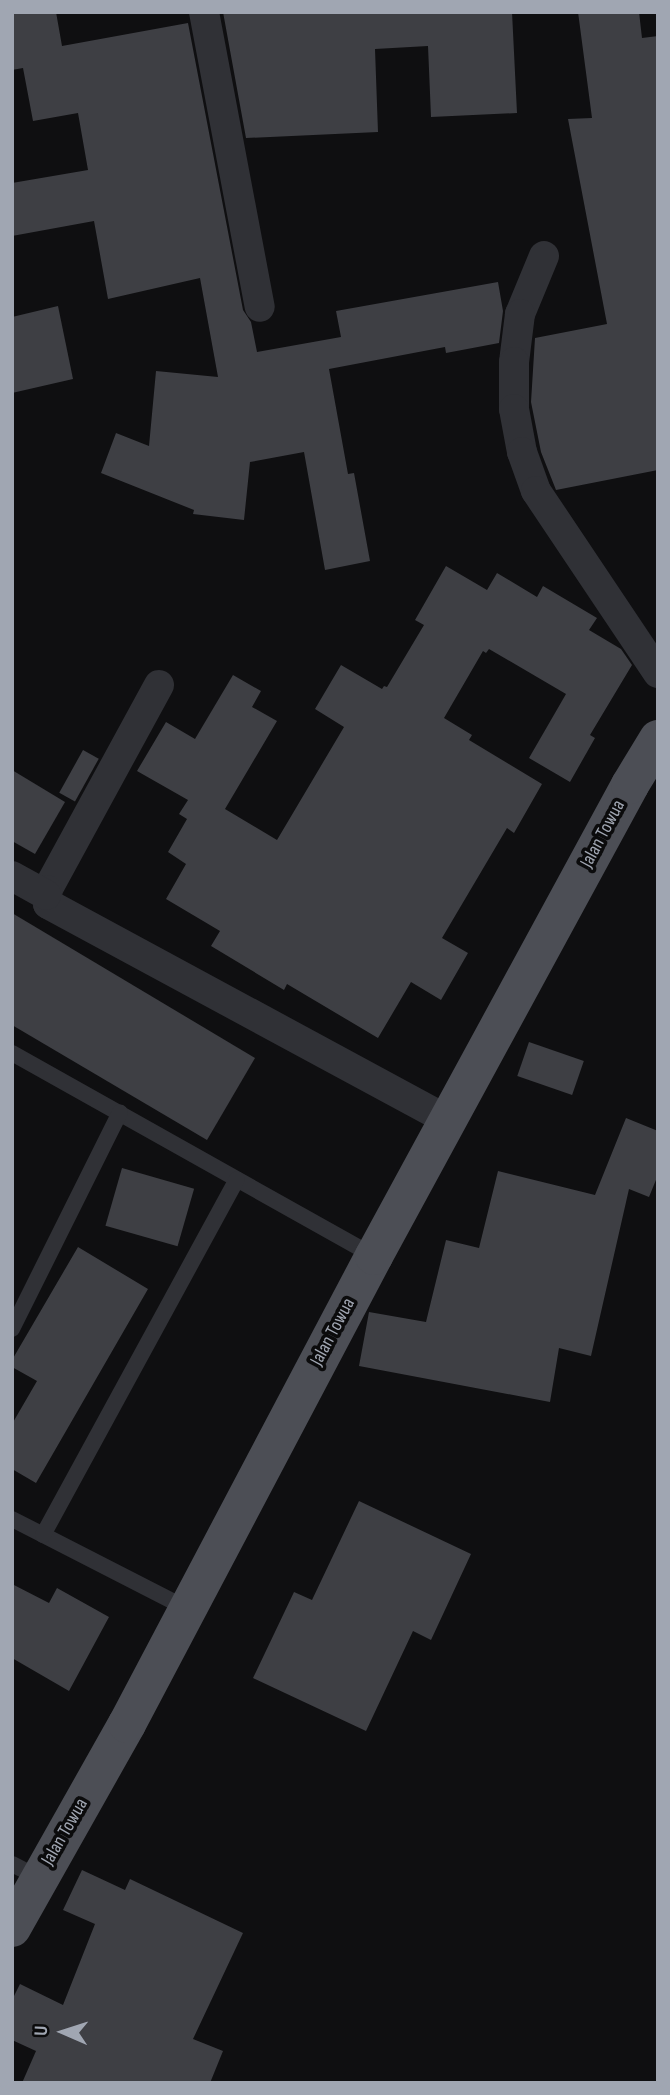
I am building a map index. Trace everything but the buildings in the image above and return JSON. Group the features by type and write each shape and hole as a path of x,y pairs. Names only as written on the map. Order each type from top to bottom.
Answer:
{"main road":[{"name":"Jalan Towua","path":"12,1928 26,1871 127,1724 374,1256 450,1121 630,785 658,739"}],"street":[{"path":"204,12 260,307"},
{"path":"544,256 520,314 514,362 514,409 522,452 536,491 658,673"},
{"path":"159,685 46,895 48,904 450,1121"},
{"path":"12,876 46,895"}],"lane":[{"path":"12,1053 374,1256"},
{"path":"12,1329 120,1112"},
{"path":"43,1535 237,1179"},
{"path":"12,1519 186,1608"}]}
